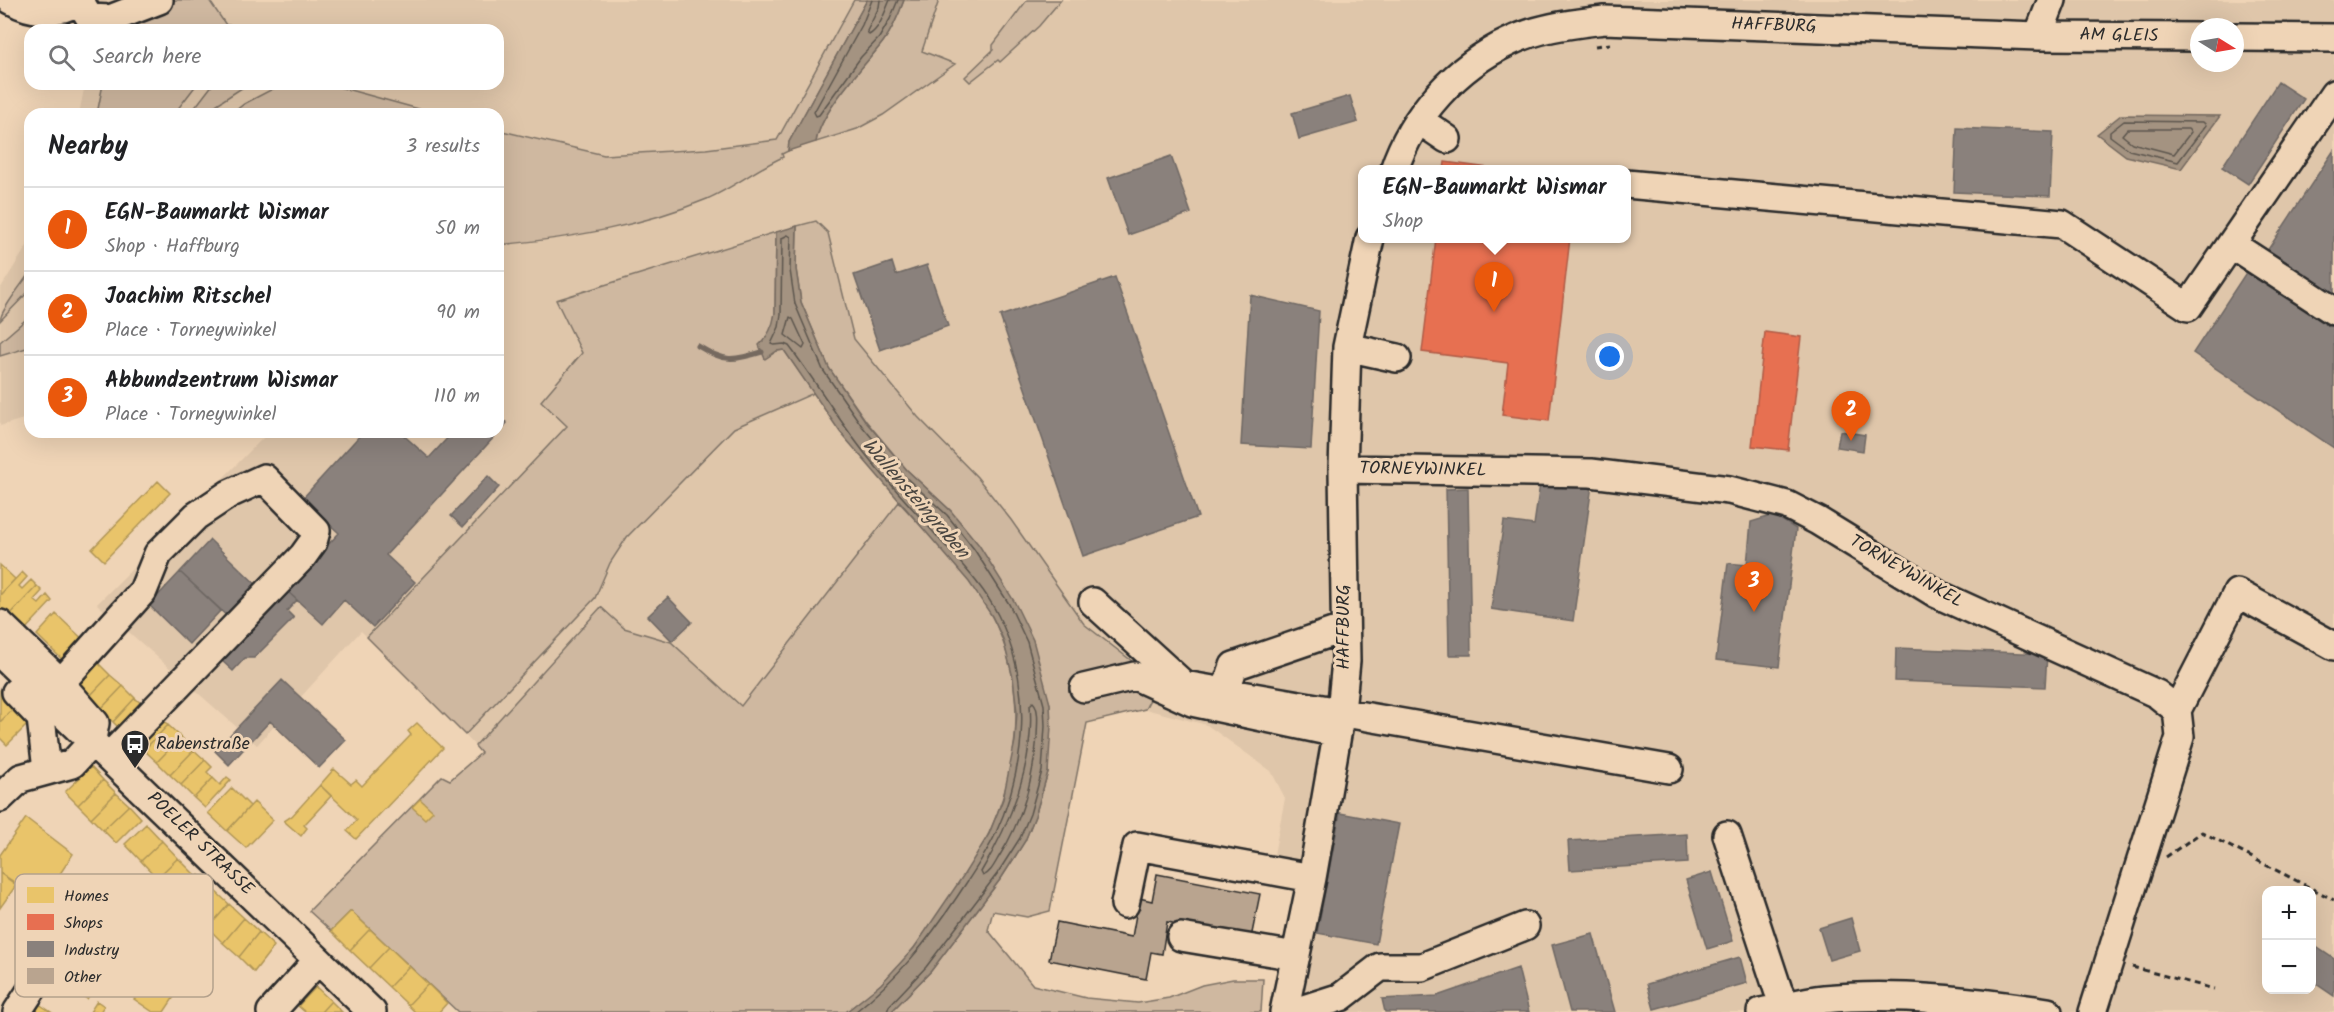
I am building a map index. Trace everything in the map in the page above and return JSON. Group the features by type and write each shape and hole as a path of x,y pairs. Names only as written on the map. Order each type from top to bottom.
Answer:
{"street":[{"path":"11,0 20,6 39,10 65,9 80,0 90,18 110,19 159,0"},
{"path":"2038,36 2052,0"},
{"name":"HAFFBURG","path":"1395,165 1398,156 1419,120 1446,86 1479,60 1509,41 1553,27 1604,20 2038,36"},
{"name":"AM GLEIS","path":"2038,36 2190,37"},
{"path":"2244,38 2334,38"},
{"path":"1631,184 2062,224 2188,307 2334,94"},
{"path":"1419,120 1447,139"},
{"name":"HAFFBURG","path":"1284,1012 1312,878 1339,723 1346,661 1343,469 1347,347 1369,243"},
{"path":"2231,244 2334,312"},
{"path":"1347,347 1397,358"},
{"name":"TORNEYWINKEL","path":"1343,469 1591,473 1729,490 1787,505 1818,521 1937,594 2157,694 2177,710"},
{"path":"0,798 21,778 72,764 101,749 303,556 313,543 316,531 264,478 229,494 196,516 158,554 143,591 54,691"},
{"path":"2093,1012 2180,737 2177,710 2237,593 2334,646"},
{"path":"1093,602 1184,685 1225,692 1339,723"},
{"path":"0,624 54,691"},
{"path":"1225,692 1234,666 1345,627"},
{"path":"0,653 95,723 101,749"},
{"path":"1084,688 1135,676 1192,702 1670,769"},
{"path":"0,677 41,718 47,770"},
{"name":"POELER STRASSE","path":"101,749 372,1012"},
{"path":"1727,835 1778,990 1769,1010"},
{"path":"1125,904 1137,846 1312,878"},
{"path":"1294,1012 1341,997 1380,967 1422,968 1525,926"},
{"path":"1181,937 1296,956"},
{"path":"272,1012 318,960"},
{"path":"1769,1010 1823,999 1890,996 1943,1006 2000,1004 2048,1012"},
{"path":"17,1012 27,997"}],"path":[{"path":"1591,46 1611,44"},
{"path":"2164,859 2202,832 2334,900"},
{"path":"2109,961 2214,989"}],"shaded area":[{"path":"79,0 159,0 111,17 212,24 88,24"},
{"path":"159,0 209,0 225,24 119,24"},
{"path":"209,0 2334,0 2334,1012 1285,1012 1312,878 1271,870 1285,798 1271,771 1207,725 1145,709 1087,723 1050,911 1027,917 965,905 872,1012 783,1012 527,803 465,735 361,631 257,745 97,604 263,438 504,438 504,108 80,108 84,90 504,90 504,24 225,24"},
{"path":"854,0 867,0 789,142 788,151 782,154 783,157 717,195 682,209 604,230 504,244 504,131 604,155 706,149 777,140"},
{"path":"904,0 939,0 922,51 955,64 883,115 857,129 816,142 819,130 834,103 887,37"},
{"path":"1027,0 1061,0 1039,26 1000,62 998,60 970,82 965,77 993,50 993,45"},
{"path":"102,90 192,90 179,108 98,108"},
{"path":"208,90 239,90 211,108 195,108"},
{"path":"271,90 350,90 415,108 239,108"},
{"path":"816,221 828,233 854,339 918,417 977,477 1011,520 1084,624 1159,682 1145,709 1087,723 1050,911 1027,917 993,911 988,930 1033,985 1086,998 1138,1003 1169,998 1202,985 1233,979 1263,979 1261,1012 891,1012 931,971 1002,877 1025,841 1048,772 1050,704 951,511 907,470 866,421 829,368 801,302 796,269 797,226"},
{"path":"776,232 775,313 773,326 766,338 777,351 784,350 814,393 734,428 627,537 610,563 595,598 465,735 367,637 567,426 541,401 582,353 556,300"},
{"path":"24,251 24,419 0,426 0,289"},
{"path":"24,281 24,296 0,321 8,304"},
{"path":"24,321 24,349 0,356 0,342"},
{"path":"899,502 971,583 994,620 1002,639 1014,687 1015,737 1012,762 999,810 976,857 910,953 881,984 846,1012 458,1012 351,911 331,931 309,911 442,776 450,780 481,753 475,746 601,607 624,628 671,642 741,706"}],"water":[{"path":"867,0 904,0 887,37 834,103 819,130 816,142 788,151 789,142"},
{"path":"2121,115 2220,116 2181,169 2126,156 2097,134"},
{"name":"Wallensteingraben","path":"797,226 796,269 801,302 829,368 866,422 907,470 951,511 979,545 1014,601 1033,640 1050,704 1048,772 1025,841 1002,877 931,971 891,1012 846,1012 881,984 914,948 989,834 1003,799 1015,741 1017,712 1013,678 1003,639 992,616 969,582 840,432 784,350 777,351 765,359 759,345 770,330 775,313 776,232"}],"building: Homes":[{"path":"158,481 170,493 104,561 92,549"},
{"path":"0,565 15,579 0,595"},
{"path":"22,572 27,577 19,586 22,589 31,580 37,586 7,618 0,611 0,595"},
{"path":"37,586 42,591 34,600 39,604 47,595 52,601 23,632 7,618"},
{"path":"56,614 90,646 70,667 37,635"},
{"path":"94,659 110,675 88,698 72,683"},
{"path":"110,675 123,686 100,710 88,698"},
{"path":"123,686 135,698 113,722 100,710"},
{"path":"2,688 18,704 0,722 0,690"},
{"path":"135,698 148,710 125,734 113,722"},
{"path":"18,704 33,719 7,745 0,738 0,722"},
{"path":"156,713 168,725 144,750 132,738"},
{"path":"417,723 443,748 356,839 347,831 357,820 320,785 334,769 351,784 356,780 362,786 411,735 408,731"},
{"path":"168,725 181,737 157,762 144,750"},
{"path":"181,737 194,750 170,775 157,762"},
{"path":"194,750 205,760 181,785 170,775"},
{"path":"205,760 212,767 207,772 213,778 194,798 181,785"},
{"path":"91,767 103,780 78,805 65,792"},
{"path":"227,777 231,780 205,808 194,798 213,778 220,785"},
{"path":"103,780 116,793 91,818 78,805"},
{"path":"320,785 331,796 304,825 307,828 301,836 284,821 292,816"},
{"path":"232,788 250,806 227,831 208,813"},
{"path":"116,793 129,805 103,830 91,818"},
{"path":"420,799 433,811 425,819 412,807"},
{"path":"254,802 273,820 246,848 227,831"},
{"path":"129,805 141,818 116,843 103,830"},
{"path":"26,818 73,854 60,874 15,874 15,884 0,873 0,855"},
{"path":"146,824 162,841 141,861 125,844"},
{"path":"162,841 178,858 161,874 153,874 141,861"},
{"path":"178,858 194,874 161,874"},
{"path":"0,873 15,883 15,887 0,908"},
{"path":"213,891 229,904 213,922"},
{"path":"229,904 244,918 223,943 213,933 213,922"},
{"path":"351,911 370,929 350,950 331,931"},
{"path":"244,918 259,932 239,957 223,943"},
{"path":"370,929 389,947 369,968 350,950"},
{"path":"259,932 274,946 254,972 239,957"},
{"path":"389,947 409,966 389,987 369,968"},
{"path":"409,966 428,984 408,1005 389,987"},
{"path":"428,984 447,1003 439,1012 415,1012 408,1005"},
{"path":"316,987 331,1001 321,1012 305,1012 298,1006"},
{"path":"135,997 174,997 164,1012 153,1012 134,999"},
{"path":"97,1001 104,1006 100,1012 90,1012"},
{"path":"331,1001 342,1012 321,1012"},
{"path":"39,1004 51,1012 34,1012"}],"building: Shops":[{"path":"1445,162 1467,165 1445,165"},
{"path":"1435,243 1569,243 1549,421 1502,415 1508,363 1422,352"},
{"path":"1765,332 1801,337 1788,450 1752,446"}],"building: Industry":[{"path":"2278,82 2304,99 2248,184 2222,167"},
{"path":"1350,96 1358,122 1299,139 1292,113"},
{"path":"1957,128 2053,132 2050,196 1954,192"},
{"path":"2334,150 2334,299 2265,254"},
{"path":"1171,156 1191,213 1128,235 1108,178"},
{"path":"892,262 896,275 927,265 948,326 880,350 854,275"},
{"path":"2249,268 2334,325 2334,448 2193,353"},
{"path":"1115,277 1198,517 1083,556 1000,316"},
{"path":"1250,295 1319,311 1311,449 1241,445"},
{"path":"1840,431 1865,435 1863,451 1837,447"},
{"path":"358,438 407,438 429,458 447,438 493,438 386,555 415,582 373,627 344,600 323,624 286,590 339,533 302,499"},
{"path":"488,476 499,487 463,527 451,516"},
{"path":"1541,477 1592,485 1573,621 1491,609 1504,521 1534,525"},
{"path":"1468,488 1471,655 1449,655 1446,489"},
{"path":"1774,515 1796,529 1779,667 1716,660 1728,563 1747,565 1751,522"},
{"path":"210,540 262,590 232,621 180,572"},
{"path":"180,572 221,610 189,644 149,605"},
{"path":"286,590 297,600 287,611 294,618 254,658 245,658 233,671 221,660"},
{"path":"668,597 692,622 672,641 648,616"},
{"path":"1896,648 2047,654 2045,687 1895,681"},
{"path":"282,680 346,740 319,768 270,721 229,765 215,751"},
{"path":"1340,813 1399,824 1376,944 1317,933"},
{"path":"1687,834 1688,863 1570,870 1568,841"},
{"path":"1712,872 1733,941 1707,949 1686,880"},
{"path":"1851,918 1860,951 1829,960 1819,928"},
{"path":"1593,934 1615,1012 1570,1012 1552,945"},
{"path":"2316,947 2334,959 2334,996 2316,984"},
{"path":"1740,957 1747,983 1654,1009 1647,984"},
{"path":"1518,968 1529,1012 1385,1012 1382,999 1437,996"}],"building: Other":[{"path":"1157,874 1260,894 1251,938 1167,922 1162,954 1151,952 1146,979 1049,960 1057,922 1132,937 1139,898 1152,901"}],"waterway":[{"path":"698,346 715,355 729,358 762,352"}],"place":[{"name":"EGN-Baumarkt Wismar","path":"1494,312"},
{"name":"Joachim Ritschel","path":"1851,441"},
{"name":"Abbundzentrum Wismar","path":"1754,612"},
{"name":"Rabenstraße","path":"135,770"}]}
